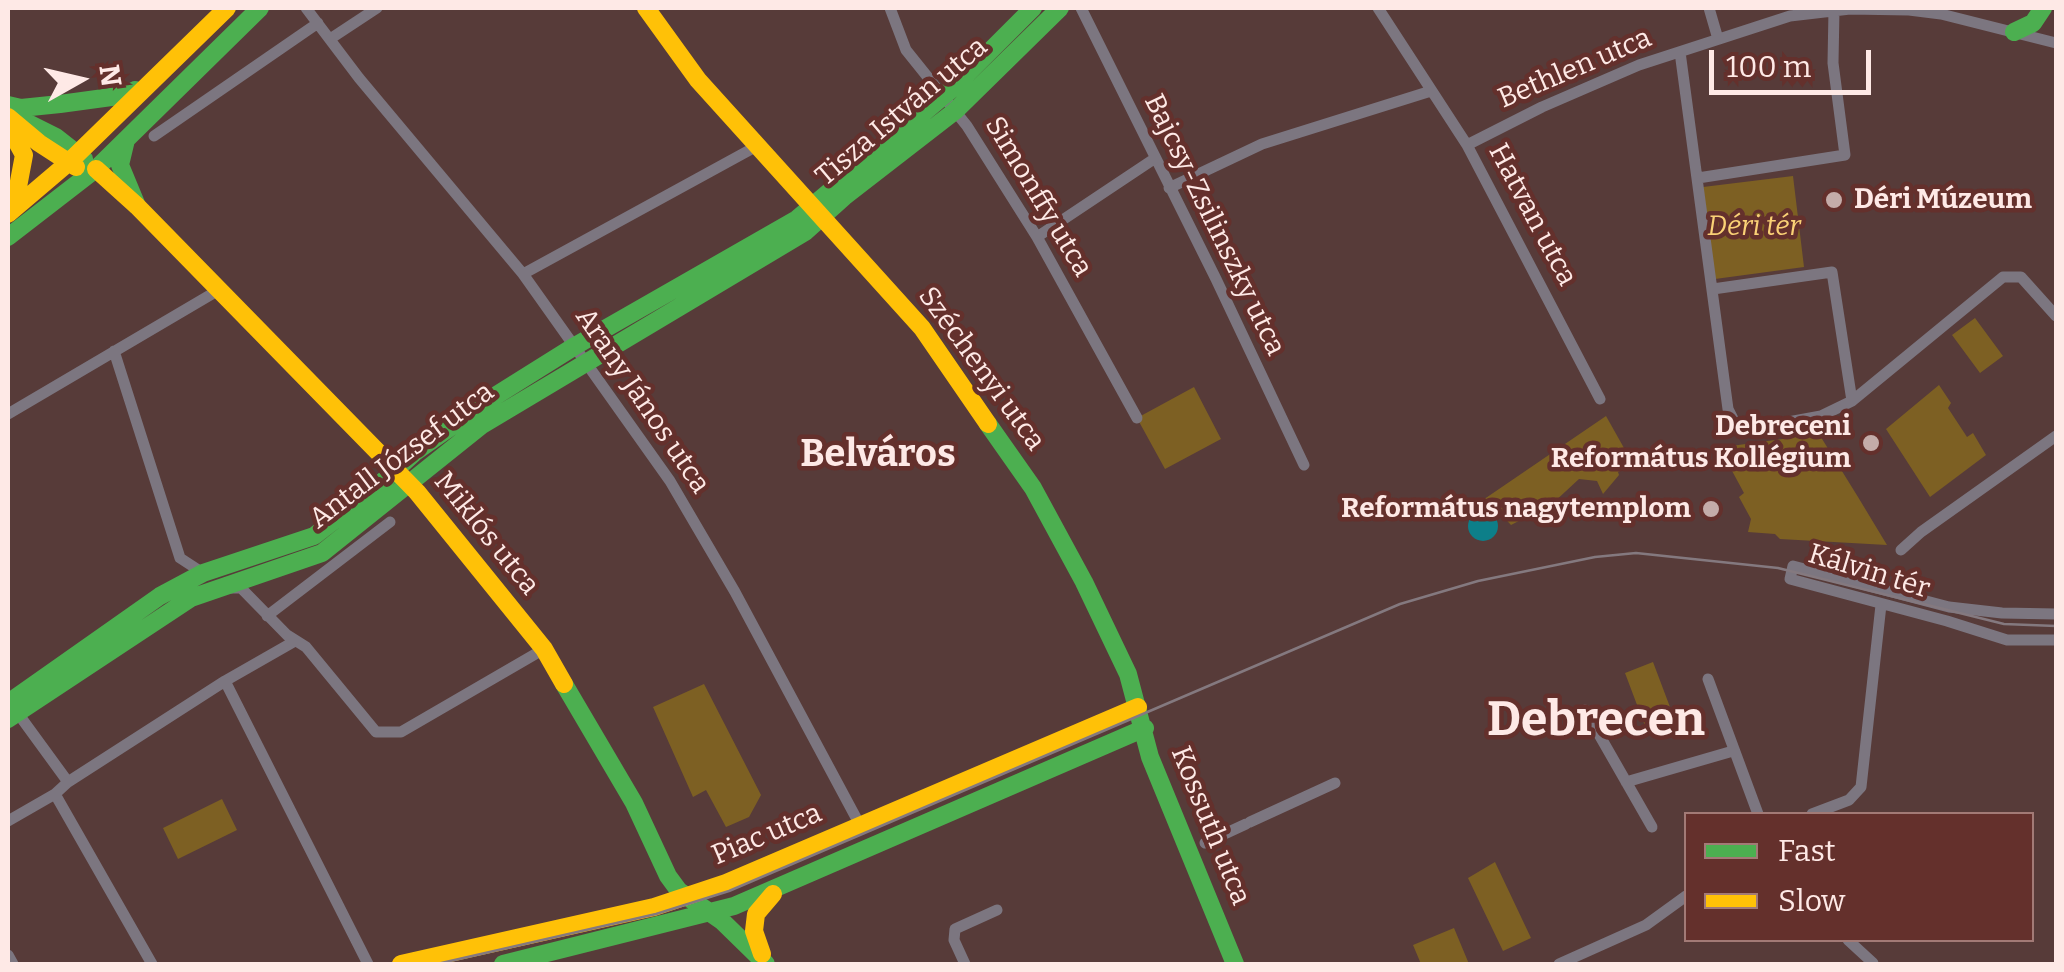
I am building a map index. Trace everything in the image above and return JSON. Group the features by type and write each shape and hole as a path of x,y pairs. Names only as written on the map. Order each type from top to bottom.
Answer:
{"street":[{"path":"11,211 72,158 227,8"},
{"path":"8,237 96,168 260,8"},
{"name":"Arany János utca","path":"306,8 522,274 670,481 861,826"},
{"path":"330,39 377,8"},
{"name":"Széchenyi utca","path":"646,8 698,80 922,328 1033,488 1084,582 1128,674 1138,707"},
{"name":"Simonffy utca","path":"890,8 906,50 949,104 1038,237 1137,418"},
{"name":"Tisza István utca","path":"949,104 1033,8"},
{"name":"Tisza István utca","path":"816,211 1060,8"},
{"name":"Bajcsy-Zsilinszky utca","path":"1080,8 1304,464"},
{"name":"Hatvan utca","path":"1378,8 1467,146 1600,400"},
{"path":"1709,8 1718,39"},
{"name":"Bethlen utca","path":"1467,146 1639,65 1790,16 1879,8 1942,14 2056,43"},
{"path":"2014,32 2032,23 2043,8"},
{"path":"1698,178 1845,155 1833,64 1834,10"},
{"path":"154,136 318,23"},
{"path":"1680,52 1728,408 1739,431 1822,416 1852,400 2004,277 2021,277 2056,316"},
{"path":"8,111 126,96 153,80"},
{"path":"1169,188 1262,144 1432,91"},
{"path":"8,111 56,138 82,169 96,168"},
{"path":"8,111 72,158"},
{"path":"8,126 24,156 11,211"},
{"path":"127,137 120,164 137,206"},
{"path":"522,274 757,146"},
{"path":"55,200 72,158"},
{"path":"1038,237 1154,159"},
{"name":"Miklós utca","path":"96,168 403,476 544,649 634,803 679,898"},
{"name":"Antall József utca","path":"10,708 171,610 218,588 310,559 336,543 466,416 575,346 816,211"},
{"name":"Antall József utca","path":"10,708 160,596 203,573 314,536 482,426 789,242 816,211"},
{"path":"1713,289 1832,272 1852,400"},
{"path":"8,414 217,291"},
{"path":"114,351 180,558 203,573"},
{"path":"1902,550 1921,532 2056,436"},
{"name":"Antall József utca","path":"264,613 390,522"},
{"path":"264,613 258,596 262,583 284,568"},
{"name":"Kálvin tér","path":"2056,614 1964,610 1791,573 1880,604 2007,640 2056,640"},
{"path":"218,588 241,588 294,641 306,647 376,732 400,732 544,649"},
{"path":"1817,812 1849,800 1861,787 1880,604"},
{"path":"8,821 294,641"},
{"path":"1708,679 1757,812"},
{"path":"225,681 368,964"},
{"name":"Kossuth utca","path":"1138,707 1150,757 1236,964"},
{"name":"Piac utca","path":"401,964 679,898 750,874 1138,707"},
{"path":"10,708 68,782"},
{"path":"1585,710 1652,826"},
{"name":"Piac utca","path":"502,964 658,928 779,889 1144,728"},
{"path":"1626,782 1734,751"},
{"path":"1205,843 1335,783"},
{"path":"55,794 152,964"},
{"path":"765,962 754,931 756,914 759,906 779,889"},
{"path":"1558,964 1646,925 1684,897"},
{"path":"658,928 679,898 710,913 765,962"},
{"path":"964,964 954,940 955,930 997,910"},
{"path":"1850,942 1873,963"},
{"path":"8,955 13,964"}],"green space":[{"name":"Déri tér","path":"1793,176 1804,267 1715,279 1703,187"},
{"path":"1975,318 2003,356 1980,373 1952,335"},
{"path":"1939,385 1967,437 1973,433 1986,455 1930,497 1886,429"},
{"path":"1194,387 1221,439 1165,469 1137,418"},
{"path":"1606,416 1633,464 1618,472 1603,494 1597,481 1579,479 1552,504 1511,525 1493,506 1477,504"},
{"path":"1819,434 1887,545 1780,539 1775,534 1748,532 1751,519 1739,497 1744,493 1731,469 1726,470 1716,454 1731,446"},
{"path":"1653,662 1676,723 1648,734 1625,673"},
{"path":"704,684 761,795 749,817 726,827 706,790 693,797 653,707"},
{"path":"222,799 237,830 178,859 163,828"},
{"path":"1495,862 1531,938 1503,951 1468,878"},
{"path":"1454,928 1469,964 1421,964 1413,945"}],"water":[{"path":"1483,511 1497,520 1498,526 1489,540 1483,541 1469,532 1468,526 1477,512"}],"tram line":[{"path":"437,964 656,914 729,891 1400,604 1478,581 1595,557 1636,553 1778,568 2004,624 2056,626"}],"traffic: fast":[{"path":"8,237 96,169 260,8"},
{"path":"8,703 160,596 203,573 314,536 414,453 492,398 797,219 954,87 1033,8"},
{"path":"8,719 191,598 322,553 482,425 805,232 955,111 1060,8"},
{"path":"2014,32 2033,23 2043,8"},
{"path":"8,105 21,108 60,104 126,95 135,90"},
{"path":"26,122 56,137 84,159"},
{"path":"126,140 120,165 137,206"},
{"path":"988,424 1033,488 1128,674 1150,757 1235,964"},
{"path":"564,684 634,803 668,876 679,891 722,921 766,964"},
{"path":"503,964 734,906 1145,728"}],"traffic: slow":[{"path":"8,214 68,163 227,8"},
{"path":"646,8 698,80 922,328 988,424"},
{"path":"8,117 76,167"},
{"path":"8,126 24,155 14,208"},
{"path":"96,169 417,492 544,649 564,684"},
{"path":"401,964 654,907 726,883 1138,707"},
{"path":"762,954 754,931 756,914 773,894"}],"place":[{"name":"Déri Múzeum","path":"1834,200"},
{"name":"Debreceni Református Kollégium","path":"1871,443"},
{"name":"Református nagytemplom","path":"1711,509"}],"district":[{"name":"Belváros","path":"878,455"},
{"name":"Debrecen","path":"1596,722"}]}
